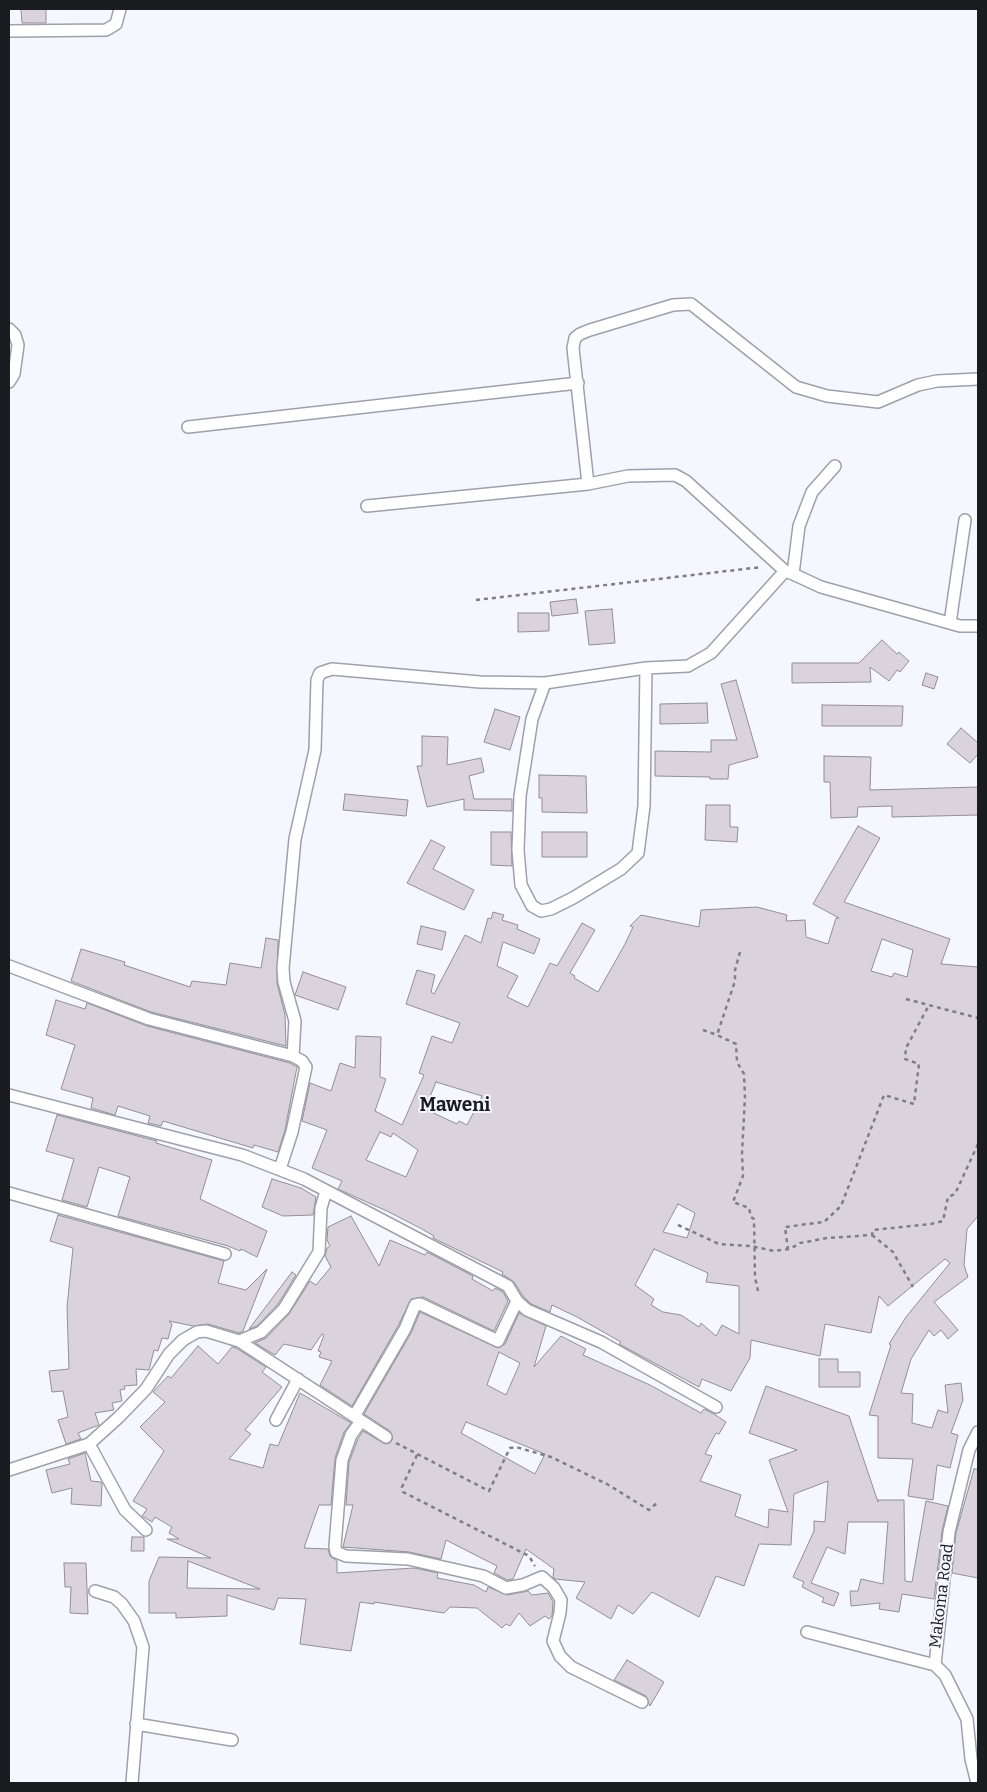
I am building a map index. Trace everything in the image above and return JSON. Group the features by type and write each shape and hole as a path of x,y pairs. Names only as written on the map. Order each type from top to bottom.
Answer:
{"street":[{"path":"9,31 106,30 116,24 120,9"},
{"path":"588,484 573,348 575,338 580,334 673,305 691,304 796,387 827,396 878,402 918,385 937,381 978,379"},
{"path":"9,329 18,345 14,374 9,382"},
{"path":"188,427 578,383"},
{"path":"293,1056 295,1021 284,982 283,968 295,839 315,750 317,680 320,673 332,669 480,682 545,682 646,668 688,666 710,653 786,570 799,526 812,492 835,466"},
{"path":"367,506 588,484 628,476 675,475 686,481 786,570 821,586 960,626 978,626"},
{"path":"950,623 965,520"},
{"path":"545,682 532,718 520,796 518,850 521,885 532,906 541,911 551,909 573,898 621,869 638,853 644,806 646,668"},
{"path":"9,966 149,1019 293,1056 302,1061 306,1067 292,1132 280,1170"},
{"path":"9,1095 242,1155 280,1170 326,1191 508,1286 517,1301 527,1310 601,1342 716,1407"},
{"path":"239,1341 261,1332 284,1309 305,1278 319,1252 321,1208 326,1191"},
{"path":"9,1193 225,1254"},
{"path":"517,1301 498,1341 420,1304 415,1305 405,1329 358,1418 342,1460 336,1552 346,1556 408,1559 483,1576 506,1588 523,1585 542,1577 554,1588 561,1600 560,1613 553,1640 560,1656 571,1667 642,1702"},
{"path":"9,1470 89,1444 146,1389 169,1354 183,1340 196,1332 206,1330 239,1341 386,1437"},
{"path":"276,1420 298,1379"},
{"name":"Makoma Road","path":"977,1783 971,1759 967,1719 945,1675 935,1665 949,1532 969,1450 978,1432"},
{"path":"89,1444 126,1510 146,1530"},
{"path":"95,1591 114,1597 127,1611 138,1631 143,1658 132,1783"},
{"path":"807,1632 935,1665"},
{"path":"136,1724 232,1740"}],"path":[{"path":"476,600 786,570"},
{"path":"716,1035 735,981 740,952"},
{"path":"906,999 978,1018"},
{"path":"788,1250 785,1227 824,1222 840,1206 884,1094 914,1104 919,1064 905,1059 906,1048 929,1005"},
{"path":"702,1030 736,1044 737,1062 744,1074 743,1176 733,1202 749,1208 750,1217 754,1219 755,1277 758,1291"},
{"path":"872,1235 873,1230 923,1226 943,1221 948,1197 955,1194 978,1144"},
{"path":"678,1225 719,1244 755,1247 774,1251 788,1250 800,1243 827,1238 872,1235 894,1252 913,1287"},
{"path":"386,1437 417,1455 489,1491 510,1448 516,1448 551,1457 607,1484 649,1510 658,1502"},
{"path":"417,1455 402,1487 403,1492 528,1556 542,1577"}],"building":[{"path":"21,9 46,9 46,23 22,23"},
{"path":"576,599 578,613 552,616 550,602"},
{"path":"612,609 615,643 589,645 585,611"},
{"path":"518,613 549,613 549,631 518,632"},
{"path":"882,640 897,654 899,652 909,661 900,672 897,670 889,681 870,667 871,682 792,683 792,663 859,663"},
{"path":"926,673 938,677 934,689 922,685"},
{"path":"736,680 758,757 729,765 728,779 655,776 655,751 711,752 711,740 737,740 721,684"},
{"path":"707,703 708,723 660,724 660,704"},
{"path":"822,705 903,706 902,726 822,726"},
{"path":"495,709 520,717 510,750 484,742"},
{"path":"961,728 978,743 978,754 970,763 947,744"},
{"path":"422,736 448,737 447,765 481,758 484,772 469,776 474,799 512,799 512,811 464,810 464,799 427,807 417,766 422,766"},
{"path":"824,756 871,757 870,790 978,787 978,815 892,817 892,806 858,807 857,817 831,818 830,782 824,782"},
{"path":"539,775 586,776 587,813 542,812 542,798 539,798"},
{"path":"345,794 408,800 406,816 343,810"},
{"path":"706,805 730,805 730,827 738,827 737,842 705,840"},
{"path":"858,826 880,838 844,902 950,939 941,964 978,967 978,1216 967,1229 964,1265 968,1277 934,1302 958,1330 948,1339 941,1330 934,1336 929,1330 911,1359 901,1393 913,1394 912,1423 932,1428 938,1410 948,1413 945,1385 961,1383 963,1400 951,1433 958,1435 950,1468 937,1465 933,1500 908,1496 913,1459 878,1458 878,1416 869,1415 891,1345 889,1344 906,1317 950,1263 945,1259 888,1306 879,1296 871,1333 825,1324 820,1356 751,1340 750,1358 731,1391 702,1379 699,1387 619,1344 621,1342 577,1317 552,1305 550,1312 531,1304 514,1282 502,1274 503,1272 433,1238 434,1236 389,1212 338,1189 342,1181 312,1168 327,1130 302,1121 310,1083 331,1091 340,1063 355,1068 356,1036 381,1037 380,1077 386,1079 375,1111 402,1125 424,1075 419,1073 432,1036 452,1043 460,1023 406,1004 417,970 435,975 431,992 434,994 465,935 481,943 488,918 491,919 493,912 504,915 502,920 518,925 517,929 540,939 534,954 503,942 497,966 518,976 507,997 528,1007 550,963 557,966 582,923 595,930 570,973 575,976 574,978 598,992 625,944 633,927 630,926 641,915 699,927 701,910 757,907 787,915 786,921 805,920 806,937 828,944 836,918 839,918 813,904","holes":["882,939 913,950 907,977 894,973 892,977 871,971","436,1082 482,1096 467,1125 459,1121 457,1124 425,1109","380,1132 391,1137 393,1133 418,1150 406,1177 366,1160","678,1204 695,1213 687,1238 663,1232","654,1249 708,1273 706,1282 739,1286 739,1334 722,1325 716,1336 701,1323 699,1327 681,1315 663,1312 651,1305 654,1299 635,1285"]},
{"path":"491,832 511,832 512,866 491,865"},
{"path":"542,832 587,832 587,857 542,857"},
{"path":"431,840 445,847 433,869 474,890 464,910 407,883"},
{"path":"421,926 446,932 442,950 417,944"},
{"path":"266,938 278,940 277,983 285,1015 286,1046 151,1012 71,981 81,949 125,962 124,965 190,987 192,981 226,985 230,963 261,968"},
{"path":"303,972 346,987 338,1010 295,995"},
{"path":"56,1000 85,1009 87,1003 147,1026 290,1063 297,1067 285,1130 278,1152 254,1145 253,1148 163,1121 161,1126 148,1123 150,1116 118,1106 115,1115 91,1108 93,1098 61,1089 75,1045 46,1035"},
{"path":"57,1115 157,1141 156,1143 212,1160 200,1199 267,1231 257,1257 241,1249 240,1251 118,1216 130,1177 99,1167 87,1207 62,1200 74,1159 46,1151"},
{"path":"272,1179 301,1188 316,1197 313,1215 283,1216 262,1207"},
{"path":"58,1215 224,1261 218,1283 246,1290 267,1269 243,1331 239,1333 208,1324 193,1326 169,1321 172,1324 168,1339 162,1338 158,1351 154,1350 149,1370 136,1369 137,1385 124,1386 125,1389 120,1390 122,1401 112,1403 114,1410 95,1413 99,1425 78,1433 81,1439 66,1444 58,1420 68,1417 63,1391 52,1392 49,1371 69,1369 67,1307 73,1248 50,1241"},
{"path":"351,1216 379,1266 390,1240 425,1255 427,1252 473,1276 472,1279 493,1291 495,1288 503,1292 508,1301 494,1331 423,1297 411,1299 398,1326 352,1406 320,1385 332,1361 319,1357 321,1352 318,1351 324,1335 322,1334 311,1350 284,1344 275,1355 255,1343 266,1338 289,1314 310,1281 316,1285 331,1267 325,1256 327,1248 330,1246 327,1240 328,1227"},
{"path":"292,1272 296,1275 278,1304 257,1326 249,1329"},
{"path":"420,1312 498,1348 505,1344 519,1313 546,1326 534,1367 561,1336 586,1349 583,1355 650,1385 701,1413 704,1409 714,1414 726,1422 719,1434 716,1433 705,1454 712,1456 700,1481 741,1495 735,1516 768,1528 769,1509 788,1512 769,1460 797,1450 749,1433 766,1386 849,1416 878,1502 878,1500 904,1500 905,1581 912,1582 926,1501 948,1506 942,1531 934,1599 902,1594 899,1612 879,1609 880,1603 851,1606 850,1591 858,1591 861,1579 883,1584 888,1522 848,1522 845,1554 827,1547 811,1583 839,1593 834,1606 822,1602 824,1598 802,1587 804,1582 793,1577 814,1531 814,1521 825,1522 828,1481 794,1494 791,1545 759,1544 744,1586 716,1576 699,1617 652,1592 633,1614 618,1605 611,1619 576,1598 585,1582 555,1579 553,1577 554,1569 526,1549 513,1579 507,1580 494,1573 497,1566 446,1540 441,1559 409,1552 343,1547 353,1505 346,1505 349,1462 358,1439 363,1431 385,1444 390,1443 393,1438 390,1431 364,1414 411,1333","holes":["499,1352 520,1363 506,1395 487,1385","466,1422 545,1454 535,1474 461,1433"]},
{"path":"198,1346 218,1364 232,1347 266,1367 262,1372 282,1387 245,1430 251,1434 229,1459 263,1468 270,1444 278,1446 300,1393 351,1423 344,1432 335,1458 331,1505 319,1505 304,1548 328,1549 330,1556 337,1561 337,1573 414,1568 438,1573 437,1578 474,1585 486,1592 488,1587 507,1595 528,1591 532,1595 548,1593 553,1602 552,1616 549,1619 545,1616 530,1626 519,1613 510,1626 506,1624 502,1628 477,1608 450,1607 444,1613 374,1602 374,1604 360,1602 351,1651 300,1644 306,1599 278,1598 274,1610 227,1595 227,1616 176,1618 176,1613 149,1613 149,1581 159,1557 211,1558 167,1539 179,1539 169,1533 172,1527 155,1517 152,1522 142,1516 147,1509 133,1501 164,1451 140,1427 165,1402 153,1392 168,1376 171,1378","holes":["188,1561 260,1589 187,1588"]},
{"path":"819,1359 838,1359 838,1372 860,1372 860,1387 819,1387"},
{"path":"85,1453 91,1481 101,1482 102,1484 101,1506 71,1504 72,1488 52,1493 46,1470 70,1464 68,1459"},
{"path":"974,1469 978,1469 978,1578 952,1573 956,1533"},
{"path":"132,1537 144,1537 144,1551 131,1551"},
{"path":"64,1563 86,1563 88,1614 70,1613 71,1587 65,1587"},
{"path":"627,1660 664,1682 650,1706 646,1696 614,1680"}],"district":[{"name":"Maweni","path":"455,1106"}]}
